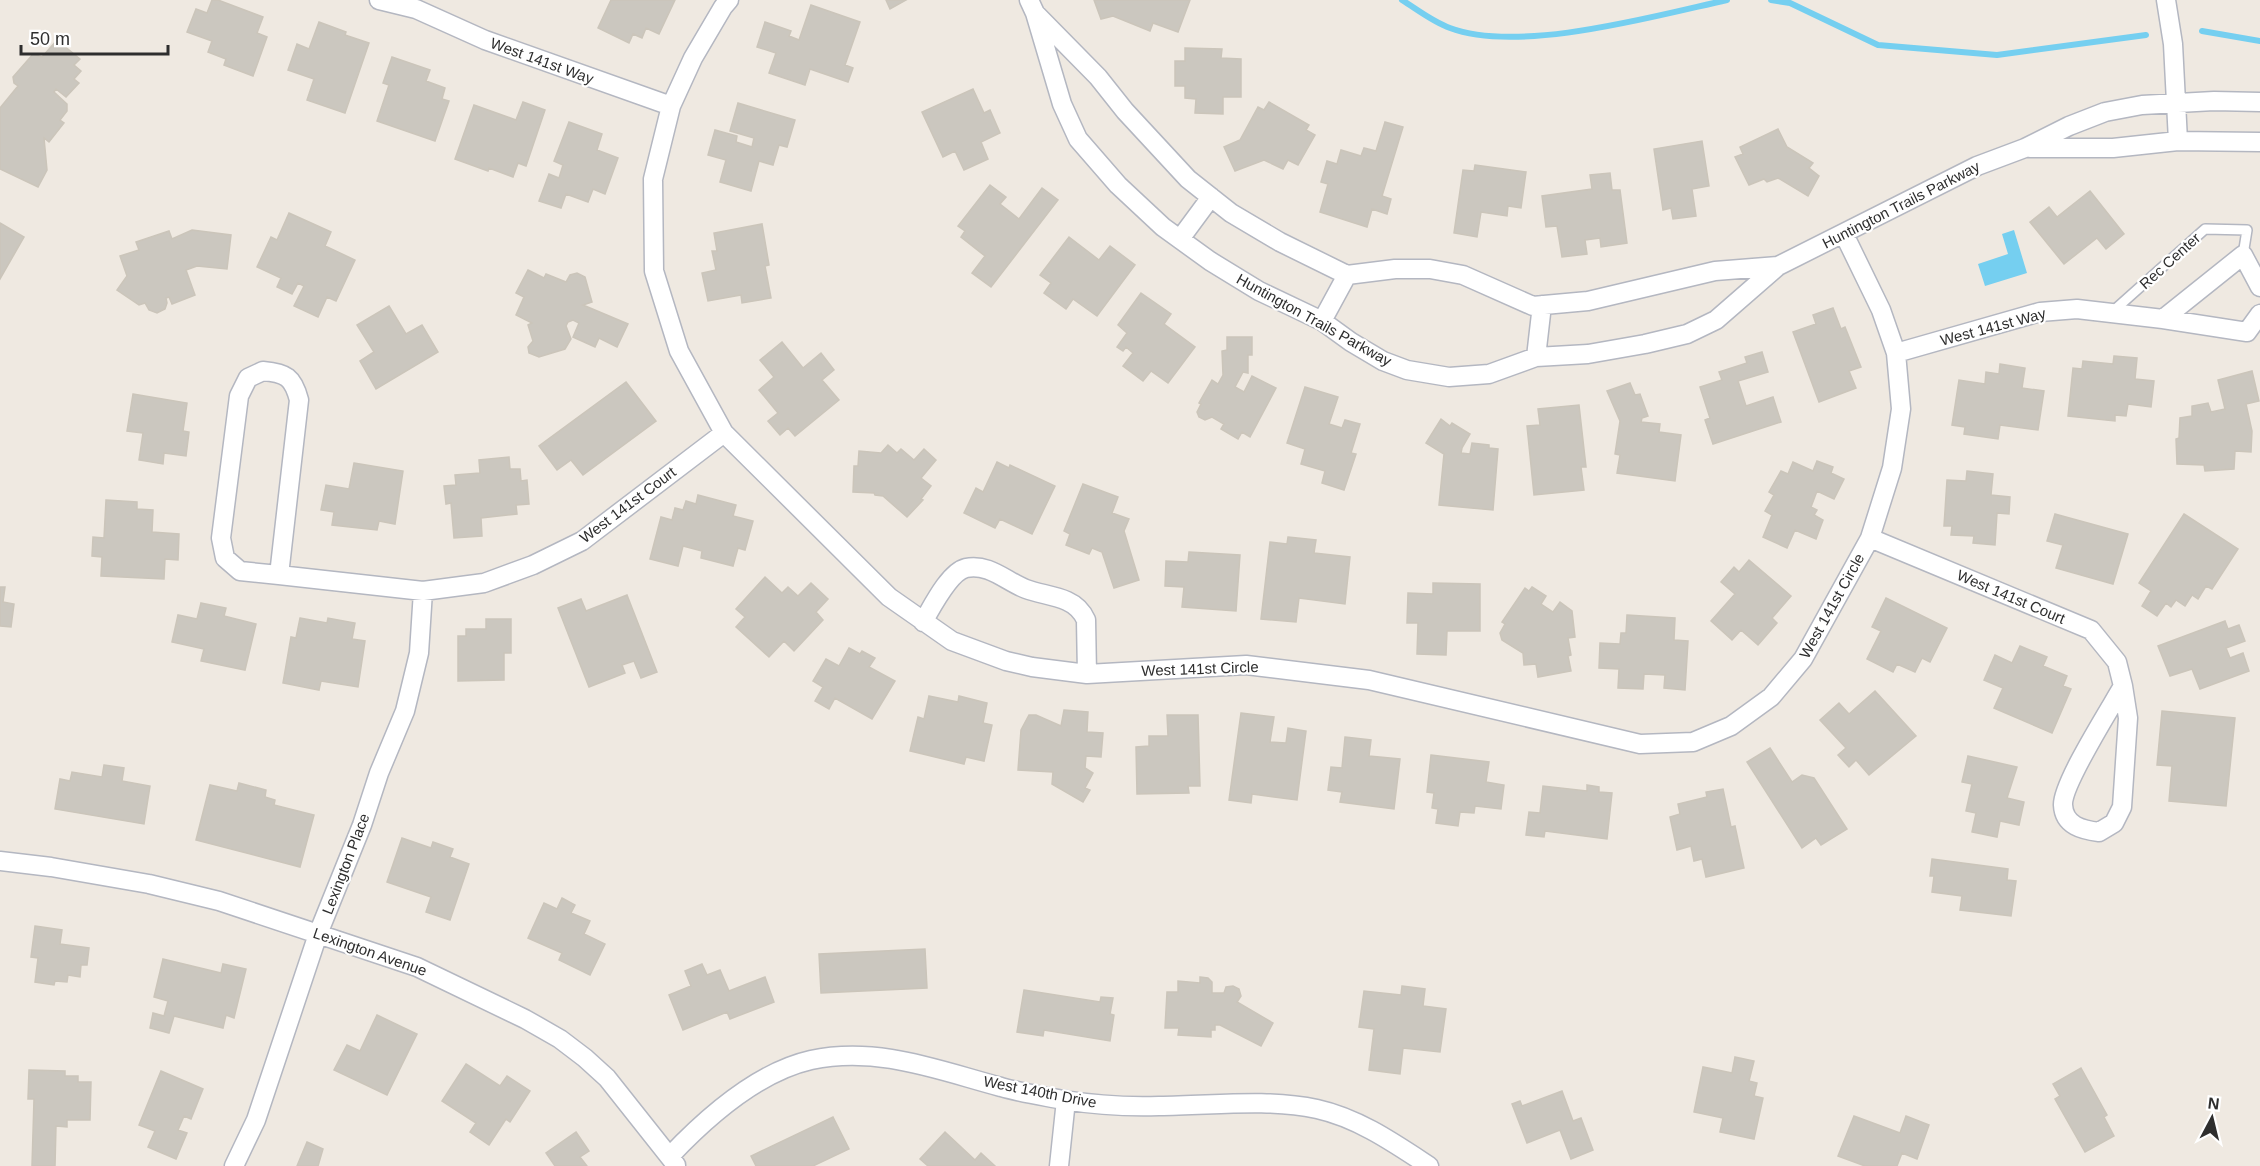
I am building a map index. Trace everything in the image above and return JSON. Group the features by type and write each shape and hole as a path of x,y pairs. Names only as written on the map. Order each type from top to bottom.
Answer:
{"street":[{"name":"West 141st Way","path":"379,0 389,4 412,4 484,40 671,106"},
{"name":"West 141st Circle","path":"729,0 693,58 671,106 653,179 654,271 679,351 724,433 889,597 952,641 1006,661 1061,672 1087,674 1246,665 1369,680 1640,744 1693,742 1731,726 1771,697 1803,659 1870,538 1892,468 1901,409 1896,353 1881,310 1844,234"},
{"path":"2168,4 2173,44 2178,141"},
{"name":"Huntington Trails Parkway","path":"1032,6 1098,77 1154,144 1188,179 1231,213 1280,242 1347,275 1395,269 1430,269 1463,275 1533,306 1588,300 1715,271 1778,266"},
{"name":"Huntington Trails Parkway","path":"1032,6 1062,104 1078,139 1118,184 1163,227 1210,261 1259,291 1322,321 1383,361 1407,370 1449,377 1489,374 1536,357 1588,354 1687,334 1716,320 1778,266 1977,166 2025,148 2069,126 2105,112 2142,105 2260,102"},
{"name":"Huntington Trails Parkway","path":"2025,148 2112,148 2178,141 2260,142"},
{"path":"1180,239 1211,197"},
{"path":"2163,319 2243,255 2260,287"},
{"path":"1322,321 1347,275"},
{"path":"1536,357 1542,305"},
{"name":"West 141st Way","path":"1896,353 2040,312 2077,309 2247,332 2260,314"},
{"name":"West 141st Court","path":"279,575 299,400 294,383 288,378 281,373 263,371 248,378 239,396 221,538 225,558 240,571 423,591 484,583 534,565 582,541 724,433"},
{"name":"West 141st Court","path":"1870,538 2091,630 2117,662 2123,686 2128,717 2122,807 2114,823 2099,832 2080,830 2068,820 2063,805 2067,786 2123,686"},
{"path":"923,622 953,576 965,568 980,568 993,572 1025,589 1065,600 1083,613 1086,620 1087,674"},
{"name":"Lexington Place","path":"234,1166 256,1120 318,934 405,711 419,653 423,591"},
{"name":"Lexington Avenue","path":"0,861 51,867 149,884 219,901 417,966 525,1019 560,1039 607,1078 674,1161"},
{"name":"West 140th Drive","path":"674,1161 696,1129 734,1099 770,1076 808,1061 839,1055 869,1055 900,1059 1005,1088 1065,1100 1111,1105 1159,1106 1240,1102 1279,1103 1318,1109 1374,1131 1429,1166"},
{"path":"1059,1166 1065,1100"}],"lane":[{"name":"Rec Center","path":"2111,314 2205,229 2247,230 2243,255"}],"water":[{"path":"2014,230 2027,273 1985,286 1978,264 2008,254 2002,234"}],"building":[{"path":"212,0 218,0 263,17 257,33 267,37 253,76 224,65 226,59 208,52 212,41 187,32 196,9 207,13"},
{"path":"611,0 675,0 659,34 646,28 642,38 633,34 629,43 598,28"},
{"path":"886,0 906,0 890,9"},
{"path":"1094,0 1190,0 1178,32 1153,23 1150,31 1113,16 1101,19"},
{"path":"811,5 860,22 845,65 853,68 848,82 810,69 805,85 769,73 776,53 757,47 765,22 791,31 789,36 799,40"},
{"path":"319,22 346,32 345,35 369,43 345,113 307,100 314,79 288,70 297,44 309,49"},
{"path":"57,40 80,59 74,65 81,71 74,79 79,83 66,97 56,89 54,92 67,104 67,111 60,120 64,123 49,142 44,138 47,170 38,187 0,169 0,108 18,86 14,83 13,77 33,54 42,57"},
{"path":"1185,48 1222,49 1221,58 1241,59 1241,97 1223,97 1223,114 1195,113 1196,99 1185,98 1185,86 1175,86 1175,61 1185,61"},
{"path":"392,57 430,70 426,81 445,88 442,99 449,101 435,141 377,121 389,85 383,83"},
{"path":"973,89 984,113 990,110 1000,133 981,142 988,159 964,170 955,151 943,157 922,112"},
{"path":"523,102 545,110 526,166 518,163 513,177 455,159 474,105 516,120"},
{"path":"1269,102 1309,125 1306,130 1315,135 1298,165 1288,160 1283,169 1264,160 1235,171 1224,147 1240,140 1258,107 1264,110"},
{"path":"738,103 795,120 787,147 779,145 773,165 759,161 751,191 720,182 726,160 708,155 715,130 737,136 736,142 752,147 754,138 730,131"},
{"path":"569,122 602,134 597,150 618,158 605,194 593,189 588,202 566,194 561,208 539,201 549,174 559,178 563,165 554,161"},
{"path":"1385,122 1403,127 1382,196 1391,199 1387,214 1372,209 1367,227 1320,212 1328,184 1321,182 1327,161 1337,164 1341,150 1361,156 1364,148 1376,151"},
{"path":"1778,129 1787,147 1813,163 1809,168 1819,176 1808,196 1778,178 1767,182 1764,179 1749,185 1735,157 1743,154 1740,147"},
{"path":"1702,141 1709,186 1692,189 1696,216 1673,219 1671,208 1663,210 1654,149"},
{"path":"1475,165 1526,172 1521,208 1508,206 1507,216 1481,212 1477,237 1454,233 1463,170 1474,171"},
{"path":"1610,173 1612,190 1620,190 1627,243 1601,247 1600,238 1585,240 1587,254 1562,257 1557,226 1546,227 1542,196 1592,189 1590,175"},
{"path":"990,185 1006,197 1000,204 1019,219 1042,188 1058,200 991,287 972,273 985,256 961,237 965,231 958,226"},
{"path":"2090,191 2124,234 2106,249 2097,238 2064,264 2030,222 2049,207 2057,217"},
{"path":"289,213 331,232 325,246 355,260 336,301 327,297 318,317 294,306 304,286 298,283 292,294 277,287 281,278 257,267 271,237 277,240"},
{"path":"0,223 24,237 0,279"},
{"path":"762,224 769,265 765,266 771,298 742,303 741,295 708,301 702,273 716,270 712,251 717,251 714,233"},
{"path":"192,230 231,235 227,269 197,266 186,270 195,295 172,304 169,297 166,298 165,309 157,313 149,310 145,303 139,305 117,290 127,276 120,256 139,250 136,242 169,231 172,239"},
{"path":"1069,237 1099,260 1110,246 1135,265 1097,316 1073,299 1066,309 1044,293 1051,283 1040,275"},
{"path":"528,270 544,278 546,274 566,282 570,275 577,273 585,277 592,302 583,305 628,324 617,347 599,338 595,347 573,337 579,323 573,320 566,326 571,339 565,349 539,357 529,353 528,347 533,341 528,325 532,323 516,315 524,297 516,293"},
{"path":"1141,293 1171,314 1164,324 1195,347 1168,383 1151,371 1143,381 1123,366 1133,353 1126,347 1123,351 1117,347 1127,333 1118,325"},
{"path":"389,306 406,334 422,325 438,352 376,389 360,361 374,352 357,325"},
{"path":"1833,308 1841,329 1845,327 1861,367 1849,371 1856,388 1819,402 1793,332 1816,324 1813,315"},
{"path":"1227,337 1252,337 1252,355 1248,355 1248,373 1243,372 1235,387 1244,392 1252,376 1276,388 1250,437 1242,432 1238,439 1221,429 1224,424 1212,417 1205,420 1199,417 1197,412 1201,404 1199,403 1212,380 1218,384 1223,375 1222,351 1227,350"},
{"path":"782,342 803,368 821,353 834,370 822,380 839,400 795,436 788,428 780,435 768,421 778,413 759,390 774,377 760,360"},
{"path":"1762,352 1768,372 1738,381 1746,406 1773,397 1781,422 1713,444 1705,420 1710,418 1700,387 1722,380 1719,372 1747,363 1745,357"},
{"path":"2114,356 2137,358 2135,379 2154,381 2151,407 2128,404 2126,416 2115,415 2115,421 2068,416 2073,368 2082,369 2083,361 2113,364"},
{"path":"2000,364 2025,368 2022,388 2044,391 2038,430 2000,425 1998,439 1964,434 1965,427 1952,425 1959,380 1985,384 1986,372 1999,374"},
{"path":"2252,371 2259,401 2246,404 2252,431 2251,452 2235,451 2234,469 2205,471 2204,465 2177,464 2176,439 2179,438 2180,418 2192,416 2192,406 2208,403 2211,412 2225,409 2218,380"},
{"path":"626,382 656,421 583,475 571,460 557,470 539,446"},
{"path":"1630,383 1635,395 1640,394 1648,416 1642,418 1641,422 1660,424 1659,432 1681,435 1675,481 1617,473 1620,455 1615,454 1620,421 1607,391"},
{"path":"1305,387 1338,397 1329,424 1342,428 1345,420 1360,424 1351,453 1356,454 1344,490 1322,483 1325,471 1301,464 1305,449 1287,443"},
{"path":"133,394 187,403 183,431 189,432 186,456 164,453 163,464 139,460 143,433 127,431"},
{"path":"1579,405 1586,467 1581,467 1584,490 1534,495 1527,426 1540,425 1538,409"},
{"path":"1441,419 1450,426 1452,423 1470,434 1461,453 1470,454 1472,443 1489,445 1489,448 1498,449 1493,510 1439,505 1444,454 1426,443"},
{"path":"888,445 897,453 901,449 914,460 924,449 936,460 921,478 931,486 921,499 923,500 907,517 883,496 853,492 854,466 858,466 859,451 881,453"},
{"path":"509,457 510,469 520,469 521,481 527,480 529,504 516,505 517,514 481,518 482,536 454,538 451,503 446,504 444,486 456,485 455,475 480,473 479,460"},
{"path":"1817,461 1833,467 1831,473 1844,479 1834,499 1817,491 1811,507 1817,510 1814,515 1823,520 1816,539 1795,530 1787,548 1763,537 1772,515 1765,511 1774,495 1769,492 1781,471 1788,474 1793,462 1813,471"},
{"path":"997,462 1009,468 1010,465 1055,486 1032,534 1000,519 995,528 964,513 976,488 983,492"},
{"path":"354,463 403,471 395,524 379,521 377,530 332,525 334,512 321,510 326,485 349,489"},
{"path":"1967,471 1993,474 1991,495 2010,497 2009,514 1997,513 1995,545 1973,543 1974,536 1951,535 1952,526 1944,526 1947,480 1966,481"},
{"path":"1083,484 1118,497 1112,513 1129,519 1124,531 1139,580 1114,588 1102,552 1092,548 1089,554 1066,545 1070,534 1064,531"},
{"path":"698,495 736,505 733,516 753,521 745,550 738,548 733,566 701,558 702,551 683,546 678,566 650,559 661,517 672,520 675,508 683,510 686,501 696,504"},
{"path":"106,500 137,502 137,509 153,510 152,532 179,534 178,560 165,559 164,579 101,576 102,557 92,556 93,537 104,538"},
{"path":"2055,514 2128,534 2113,584 2056,568 2063,545 2047,541"},
{"path":"2184,514 2238,549 2212,589 2206,586 2198,599 2192,595 2185,606 2176,600 2171,607 2166,603 2157,616 2142,606 2151,591 2139,583"},
{"path":"1288,537 1316,540 1314,553 1350,557 1345,604 1299,598 1296,622 1261,619 1270,542 1287,544"},
{"path":"1189,552 1240,555 1236,611 1182,607 1184,587 1165,586 1166,561 1188,562"},
{"path":"1749,560 1791,596 1772,618 1777,623 1758,645 1741,630 1732,640 1711,621 1735,594 1721,582 1734,567 1739,572"},
{"path":"765,577 782,593 788,587 798,596 811,583 828,599 816,612 823,620 794,651 784,641 769,657 736,627 745,617 736,609"},
{"path":"1433,583 1480,584 1480,631 1447,631 1446,655 1417,654 1418,623 1407,623 1408,593 1433,594"},
{"path":"0,587 5,587 3,602 14,604 11,627 0,626"},
{"path":"1532,587 1546,596 1541,604 1553,612 1560,602 1572,611 1575,637 1568,638 1571,671 1538,677 1536,664 1524,665 1523,653 1502,640 1500,633 1505,624 1502,622 1525,588 1529,591"},
{"path":"627,595 657,672 641,678 634,661 622,665 625,673 589,687 558,608 581,599 586,611"},
{"path":"1886,598 1947,628 1930,662 1922,658 1915,672 1897,664 1893,672 1867,659 1881,631 1872,627"},
{"path":"201,603 226,608 224,616 256,624 245,670 201,661 204,649 172,642 178,615 197,619"},
{"path":"1627,615 1675,618 1674,640 1688,641 1685,690 1664,688 1665,675 1644,674 1643,689 1618,688 1619,669 1599,668 1600,643 1620,644 1621,633 1626,633"},
{"path":"300,618 327,623 328,618 355,623 352,639 365,641 358,687 321,681 319,690 283,683 291,637 296,638"},
{"path":"486,619 511,619 511,653 504,653 504,680 458,681 458,636 466,636 466,629 486,629"},
{"path":"2225,621 2228,629 2239,625 2245,641 2226,648 2230,658 2243,653 2249,671 2200,689 2192,669 2170,676 2158,646"},
{"path":"2020,646 2047,657 2043,666 2067,676 2063,686 2071,689 2052,733 1994,708 2003,688 1984,680 1995,655 2012,663"},
{"path":"849,648 860,654 862,651 875,658 869,667 895,681 872,719 835,698 829,709 815,701 823,687 813,681 826,659 839,666"},
{"path":"1875,691 1916,736 1869,775 1856,760 1849,767 1838,755 1846,748 1820,720 1839,703 1849,714"},
{"path":"929,696 958,702 959,696 987,703 983,723 992,725 984,761 966,757 964,764 910,751 918,717 924,719"},
{"path":"1064,710 1088,712 1087,732 1103,733 1101,757 1086,756 1085,768 1093,773 1085,788 1090,790 1083,802 1052,784 1053,772 1018,770 1021,730 1029,715 1036,715 1061,726"},
{"path":"2162,711 2235,718 2226,806 2169,801 2172,766 2157,765"},
{"path":"1241,713 1274,717 1270,742 1286,743 1288,728 1306,731 1297,800 1252,794 1251,803 1229,800"},
{"path":"1167,715 1198,715 1200,786 1188,786 1189,793 1137,794 1136,747 1149,746 1149,736 1168,736"},
{"path":"1345,737 1371,740 1369,756 1400,759 1394,809 1340,802 1342,792 1328,790 1331,767 1342,768"},
{"path":"1770,748 1792,782 1802,775 1814,778 1847,829 1821,845 1816,838 1802,848 1747,762"},
{"path":"1431,755 1489,762 1486,782 1504,785 1501,809 1475,806 1474,813 1460,812 1458,826 1436,823 1438,809 1432,808 1434,793 1427,792"},
{"path":"1968,756 2017,767 2007,798 2024,802 2019,825 2000,821 1997,837 1972,832 1976,813 1966,811 1972,784 1962,782"},
{"path":"104,765 124,768 122,781 150,786 144,824 55,809 60,779 70,781 72,772 102,777"},
{"path":"239,783 266,790 265,797 275,800 274,805 314,815 300,867 196,840 210,785 237,791"},
{"path":"1587,785 1599,787 1599,792 1612,793 1607,839 1545,831 1544,837 1526,835 1529,812 1540,813 1543,786 1587,791"},
{"path":"1723,789 1731,827 1735,826 1744,868 1706,877 1702,859 1694,861 1691,846 1677,850 1670,817 1680,814 1678,804 1707,797 1706,792"},
{"path":"402,838 431,848 433,842 453,849 450,857 469,864 450,920 426,912 431,897 387,882"},
{"path":"1932,859 2008,869 2007,880 2016,881 2011,916 1960,910 1962,896 1932,892 1934,876 1930,876"},
{"path":"562,898 575,905 571,913 590,921 584,934 605,944 590,975 559,960 562,953 528,938 544,903 557,909"},
{"path":"35,926 62,930 60,944 89,948 87,965 81,965 80,977 68,975 67,982 55,981 54,985 35,982 38,958 31,957"},
{"path":"925,949 927,988 821,993 819,954"},
{"path":"163,959 221,973 223,964 246,969 234,1018 226,1015 223,1028 174,1016 169,1033 150,1028 153,1013 164,1016 168,1001 154,997"},
{"path":"702,964 707,975 720,970 729,991 765,977 774,1002 730,1019 727,1012 683,1030 669,995 691,986 685,971"},
{"path":"1200,977 1208,978 1212,982 1212,993 1224,993 1226,987 1233,986 1239,989 1241,996 1237,1002 1273,1023 1261,1046 1220,1025 1215,1025 1215,1030 1211,1030 1211,1037 1178,1035 1179,1028 1165,1028 1167,992 1178,992 1178,981 1200,983"},
{"path":"1402,986 1425,989 1423,1006 1446,1009 1440,1052 1403,1048 1400,1074 1369,1070 1374,1029 1359,1027 1364,991 1401,995"},
{"path":"1024,990 1100,1002 1101,997 1113,998 1110,1014 1114,1015 1110,1041 1044,1030 1043,1036 1017,1032"},
{"path":"377,1015 417,1034 387,1095 334,1070 347,1045 360,1051"},
{"path":"1735,1057 1754,1061 1749,1081 1757,1083 1754,1096 1763,1098 1754,1139 1720,1132 1723,1118 1694,1112 1703,1067 1732,1073"},
{"path":"466,1064 500,1086 507,1076 530,1091 510,1122 506,1119 489,1145 470,1132 476,1123 442,1101"},
{"path":"2081,1068 2107,1115 2104,1117 2114,1136 2085,1152 2055,1099 2060,1096 2053,1084"},
{"path":"29,1070 65,1071 65,1076 78,1076 78,1082 91,1082 90,1120 67,1120 67,1127 56,1126 55,1166 32,1166 34,1099 28,1099"},
{"path":"161,1071 203,1089 191,1119 184,1116 178,1130 187,1133 176,1159 148,1147 155,1131 139,1125"},
{"path":"1562,1091 1573,1121 1581,1118 1593,1150 1571,1159 1560,1130 1527,1143 1512,1104 1520,1101 1522,1106"},
{"path":"1854,1116 1900,1133 1906,1116 1929,1125 1917,1159 1902,1153 1897,1166 1865,1166 1838,1156"},
{"path":"833,1117 849,1149 813,1166 756,1166 751,1156"},
{"path":"576,1132 589,1151 580,1157 587,1166 555,1166 546,1153"},
{"path":"945,1132 975,1160 981,1153 995,1166 928,1166 920,1159"},
{"path":"307,1142 323,1149 318,1166 297,1166"}],"waterway":[{"path":"1402,0 1450,28 1479,35 1512,37 1587,30 1727,0"},
{"path":"1771,0 1790,3 1878,45 1997,55 2146,35"},
{"path":"2202,31 2260,41"}]}
